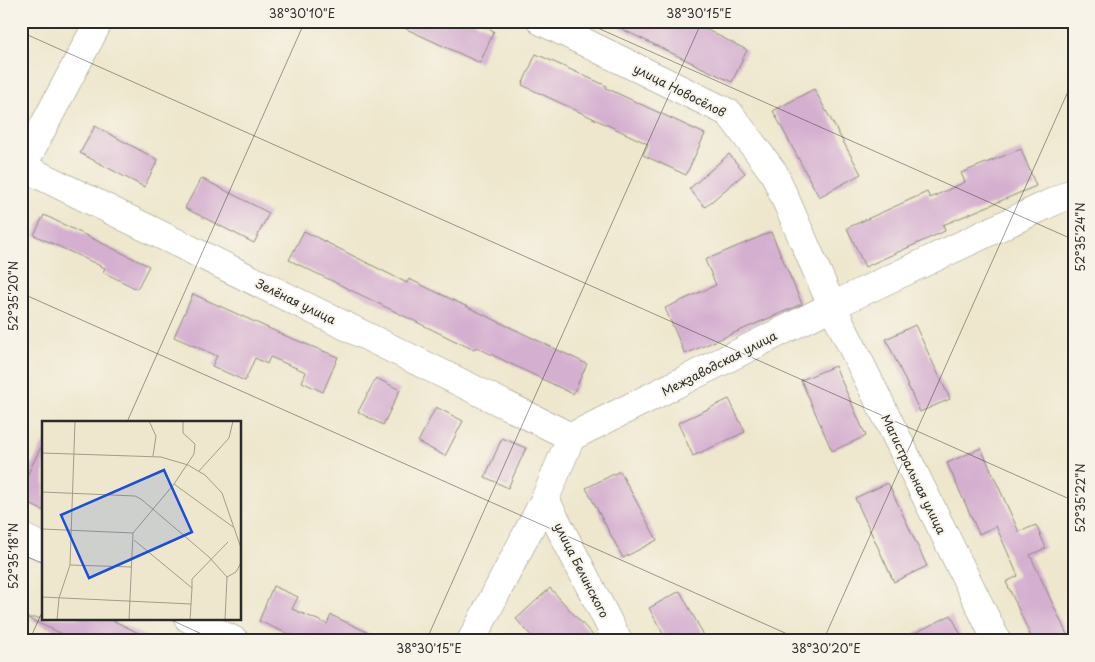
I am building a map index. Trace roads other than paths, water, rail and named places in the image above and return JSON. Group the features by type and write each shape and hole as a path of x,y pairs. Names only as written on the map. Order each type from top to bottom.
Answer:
{"street":[{"path":"22,167 99,21"},
{"name":"улица Новосёлов","path":"541,21 729,113 774,173 832,306"},
{"name":"Зелёная улица","path":"22,167 570,437"},
{"name":"Межзаводская улица","path":"570,437 832,306 1074,192"},
{"name":"Магистральная улица","path":"832,306 997,641"},
{"path":"471,641 545,499 570,437"},
{"name":"улица Белинского","path":"545,499 618,641"},
{"path":"21,537 42,547"},
{"path":"192,620 235,641"}]}
